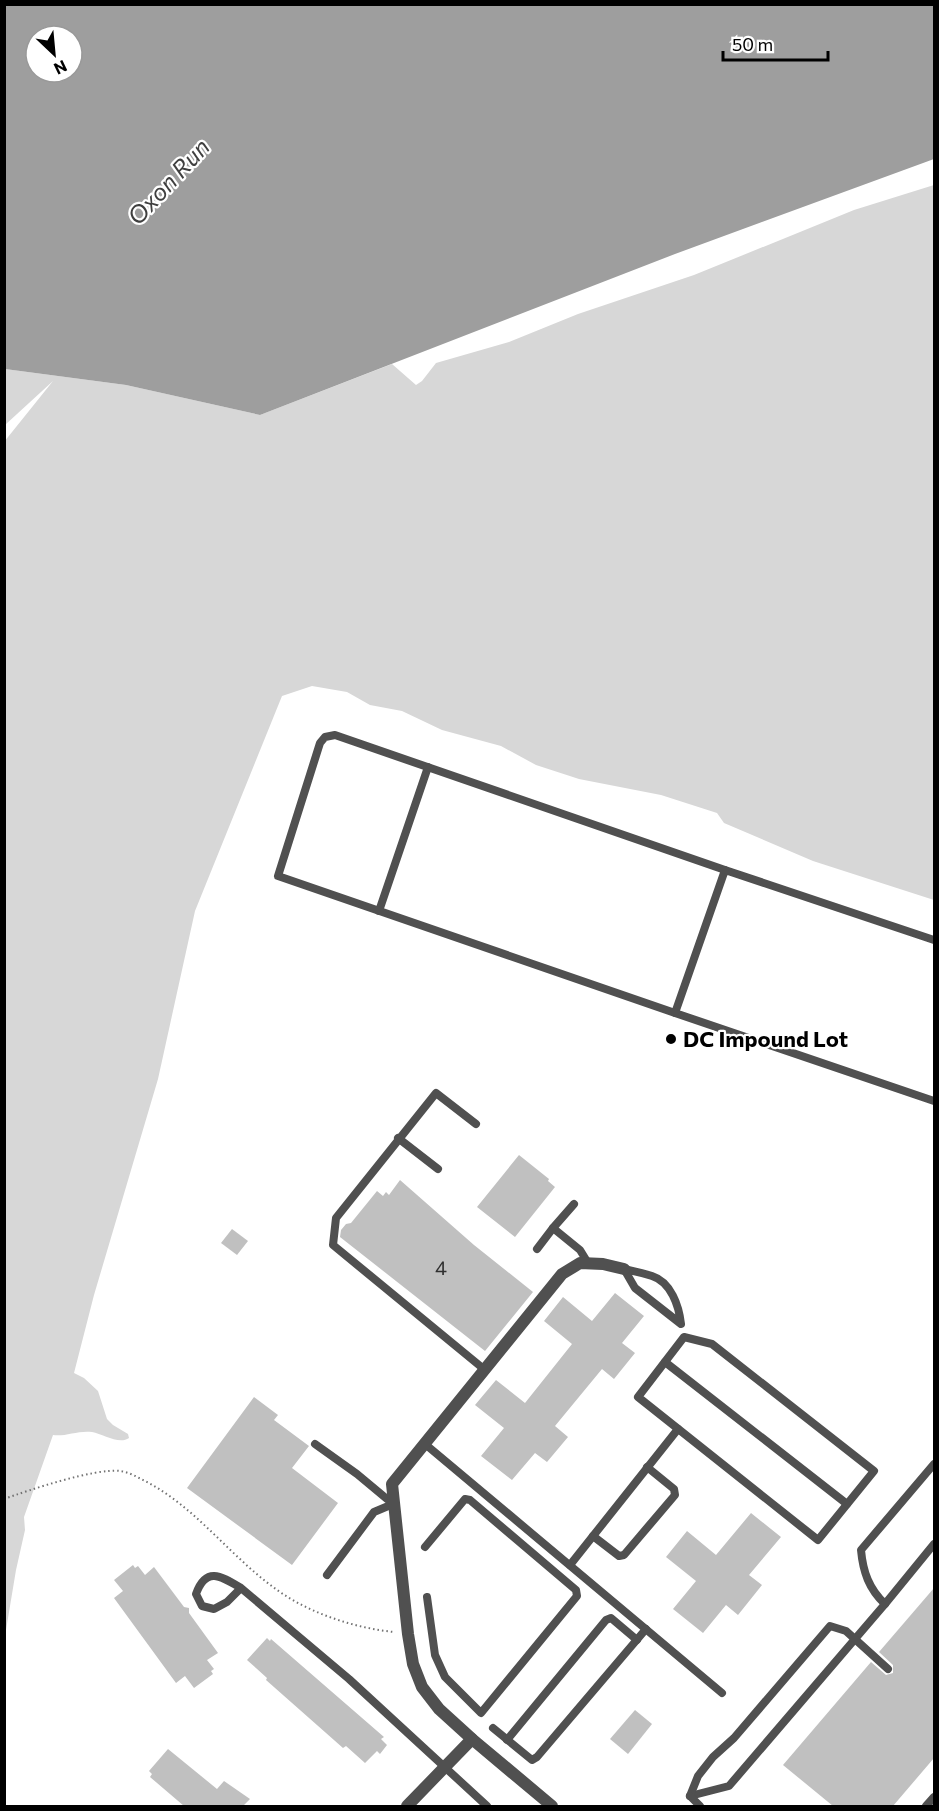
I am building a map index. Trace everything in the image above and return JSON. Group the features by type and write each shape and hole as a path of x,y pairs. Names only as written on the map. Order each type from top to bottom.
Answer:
{"street":[{"path":"552,1806 439,1709 422,1687 413,1664 408,1634 392,1484 562,1274 580,1263 603,1264 624,1269"},
{"path":"407,1806 472,1739"}],"lane":[{"path":"934,940 334,735 326,736 320,743 278,876 934,1101"},
{"path":"379,910 428,767"},
{"path":"675,1013 725,870"},
{"path":"476,1124 436,1093 336,1218 333,1245 485,1370"},
{"path":"398,1138 438,1168"},
{"path":"537,1249 574,1204"},
{"path":"553,1228 580,1250 588,1263"},
{"path":"624,1269 635,1288 681,1324"},
{"path":"624,1269 655,1276 672,1293 679,1310 684,1337"},
{"path":"684,1337 712,1344 874,1471 818,1540 638,1397 684,1337"},
{"path":"665,1362 847,1504"},
{"path":"570,1565 678,1429"},
{"path":"315,1444 357,1474 393,1504 374,1512 327,1575"},
{"path":"425,1444 722,1693"},
{"path":"885,1605 878,1598 862,1570 861,1550 934,1464"},
{"path":"593,1536 619,1556 624,1555 675,1495 674,1489 647,1467"},
{"path":"425,1547 465,1499 470,1500 576,1590 577,1596 481,1713 445,1677 435,1655 427,1597"},
{"path":"690,1796 729,1786 885,1605 934,1544"},
{"path":"550,1568 560,1557"},
{"path":"241,1588 227,1602 214,1609 202,1606 196,1594 200,1583 209,1576 222,1576 241,1588 349,1678 487,1806"},
{"path":"507,1740 606,1620 612,1618 637,1640"},
{"path":"690,1796 698,1776 713,1757 734,1738 830,1626 846,1631 888,1669"},
{"path":"493,1728 532,1760 537,1757 646,1629"},
{"path":"690,1796 700,1806"},
{"path":"926,1806 934,1797"}],"path":[{"path":"4,1499 79,1477 104,1472 127,1473 167,1492 249,1568 283,1594 316,1611 357,1626 408,1634"}],"shaded area":[{"path":"934,185 934,900 813,861 724,823 717,813 661,795 579,779 536,765 501,746 442,730 402,711 370,705 347,692 312,686 282,696 195,911 158,1079 94,1295 74,1373 84,1378 98,1391 107,1419 128,1434 129,1438 116,1440 87,1432 53,1435 24,1517 25,1530 5,1636 4,442 53,381 5,425 5,369 126,385 260,415 392,364 416,385 436,363 509,342 578,314 694,275 854,210"}],"water":[{"name":"Oxon Run","path":"5,4 934,5 934,159 675,254 260,415 126,385 5,369"}],"building":[{"path":"519,1155 549,1179 548,1181 555,1187 515,1237 477,1207"},
{"path":"400,1180 474,1245 533,1292 485,1351 340,1237 341,1230 346,1224 351,1223 377,1191 383,1196 386,1192 389,1195"},
{"path":"232,1229 248,1241 237,1255 221,1243"},
{"path":"615,1293 644,1316 622,1343 635,1353 614,1379 602,1369 555,1426 568,1437 547,1462 535,1453 512,1480 481,1456 504,1428 475,1405 496,1380 525,1403 572,1344 544,1321 563,1297 592,1321"},
{"path":"254,1397 278,1415 274,1420 309,1446 292,1468 338,1503 292,1565 187,1488"},
{"path":"751,1513 781,1537 749,1575 762,1585 738,1615 726,1605 703,1633 673,1609 696,1581 666,1557 687,1531 716,1555"},
{"path":"133,1565 135,1568 138,1566 145,1575 154,1567 184,1607 189,1608 189,1613 218,1653 207,1660 214,1669 211,1671 213,1674 194,1688 185,1676 176,1683 114,1598 123,1591 114,1580"},
{"path":"934,1588 934,1758 893,1806 833,1806 783,1765 871,1662 886,1675 893,1673 893,1665 879,1652"},
{"path":"267,1638 270,1641 271,1639 384,1737 381,1739 387,1745 380,1754 377,1751 365,1763 346,1746 343,1748 266,1680 267,1678 247,1660"},
{"path":"635,1710 652,1724 628,1754 610,1739"},
{"path":"168,1749 217,1789 224,1781 250,1799 243,1806 184,1806 150,1777 152,1774 149,1771"}],"place":[{"name":"DC Impound Lot","path":"671,1039"}]}
